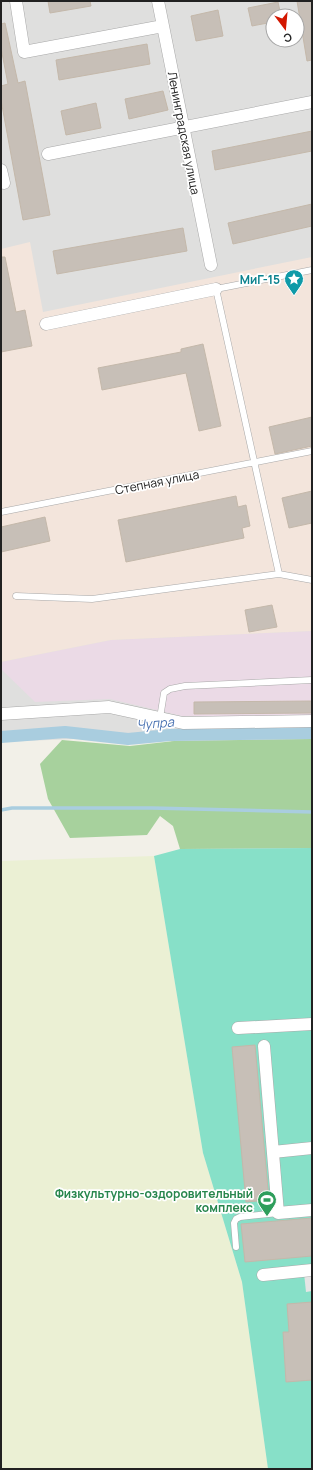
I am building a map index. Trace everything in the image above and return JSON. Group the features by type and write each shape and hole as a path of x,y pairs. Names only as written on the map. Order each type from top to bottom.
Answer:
{"street":[{"path":"16,1 24,52 163,26"},
{"name":"Ленинградская улица","path":"158,1 211,265"},
{"path":"48,154 312,102"},
{"path":"1,170 4,183"},
{"path":"46,324 216,289"},
{"path":"1,714 109,707 183,723 312,721"},
{"path":"238,1028 312,1024"},
{"path":"264,1046 278,1213 312,1210"},
{"path":"273,1152 312,1148"},
{"path":"264,1275 312,1270"}],"lane":[{"path":"279,574 216,289 312,270"},
{"name":"Степная улица","path":"1,512 312,451"},
{"path":"16,596 92,599 279,574 312,580"},
{"path":"160,718 164,693 170,689 185,686 312,680"},
{"path":"236,1247 234,1223 236,1219 240,1217 278,1213"}],"shaded area":[{"path":"1,1 312,1 312,1469 285,1469 170,735 1,742"},
{"path":"30,242 43,312 312,257 312,631 111,640 1,662 1,249"},
{"path":"312,631 312,716 182,716 110,699 35,702 1,669 1,662 111,640"},
{"path":"312,1272 312,1291 306,1292 304,1273"}],"green space":[{"path":"312,739 312,848 180,849 173,826 160,816 147,835 70,838 48,799 40,764 62,740 130,746 174,741"},
{"name":"Физкультурно-оздоровительный комплекс","path":"312,848 312,1469 268,1469 242,1282 203,1153 154,856 180,849"},
{"path":"154,856 203,1153 242,1282 268,1469 1,1469 1,861"}],"building":[{"path":"48,1 90,1 91,6 50,13"},
{"path":"297,1 312,1 312,60 307,61 305,48 305,8 298,8"},
{"path":"278,2 279,8 265,8 265,24 252,26 248,8"},
{"path":"218,10 223,36 196,41 191,16"},
{"path":"5,23 18,83 25,81 50,215 23,220 1,100 1,86 8,84 1,48 1,24"},
{"path":"147,44 150,64 59,80 56,60"},
{"path":"163,91 168,110 129,119 125,99"},
{"path":"96,103 101,128 66,135 61,111"},
{"path":"312,131 312,151 215,170 212,151"},
{"path":"312,204 312,226 233,244 228,223"},
{"path":"183,228 187,251 57,274 53,251"},
{"path":"1,257 5,257 16,312 25,310 32,346 1,352"},
{"path":"203,344 221,426 199,431 186,373 102,390 98,368 181,352 181,349"},
{"path":"312,417 312,446 275,454 269,427"},
{"path":"312,491 312,523 289,528 282,498"},
{"path":"236,496 238,507 246,505 250,526 242,528 244,538 126,562 118,520"},
{"path":"45,517 50,541 1,552 1,527"},
{"path":"272,605 277,627 249,632 245,610"},
{"path":"312,701 312,713 194,714 194,702"},
{"path":"255,1045 269,1200 246,1202 232,1047"},
{"path":"312,1218 312,1256 245,1262 241,1224"},
{"path":"312,1302 312,1380 286,1382 283,1332 289,1332 287,1304"}],"waterway":[{"name":"Чупра","path":"1,737 65,732 128,739 170,735 312,733"},
{"path":"1,810 12,808 152,808 312,812"}],"place":[{"name":"МиГ-15","path":"294,296"},
{"name":"Физкультурно-оздоровительный комплекс","path":"267,1217"}]}
